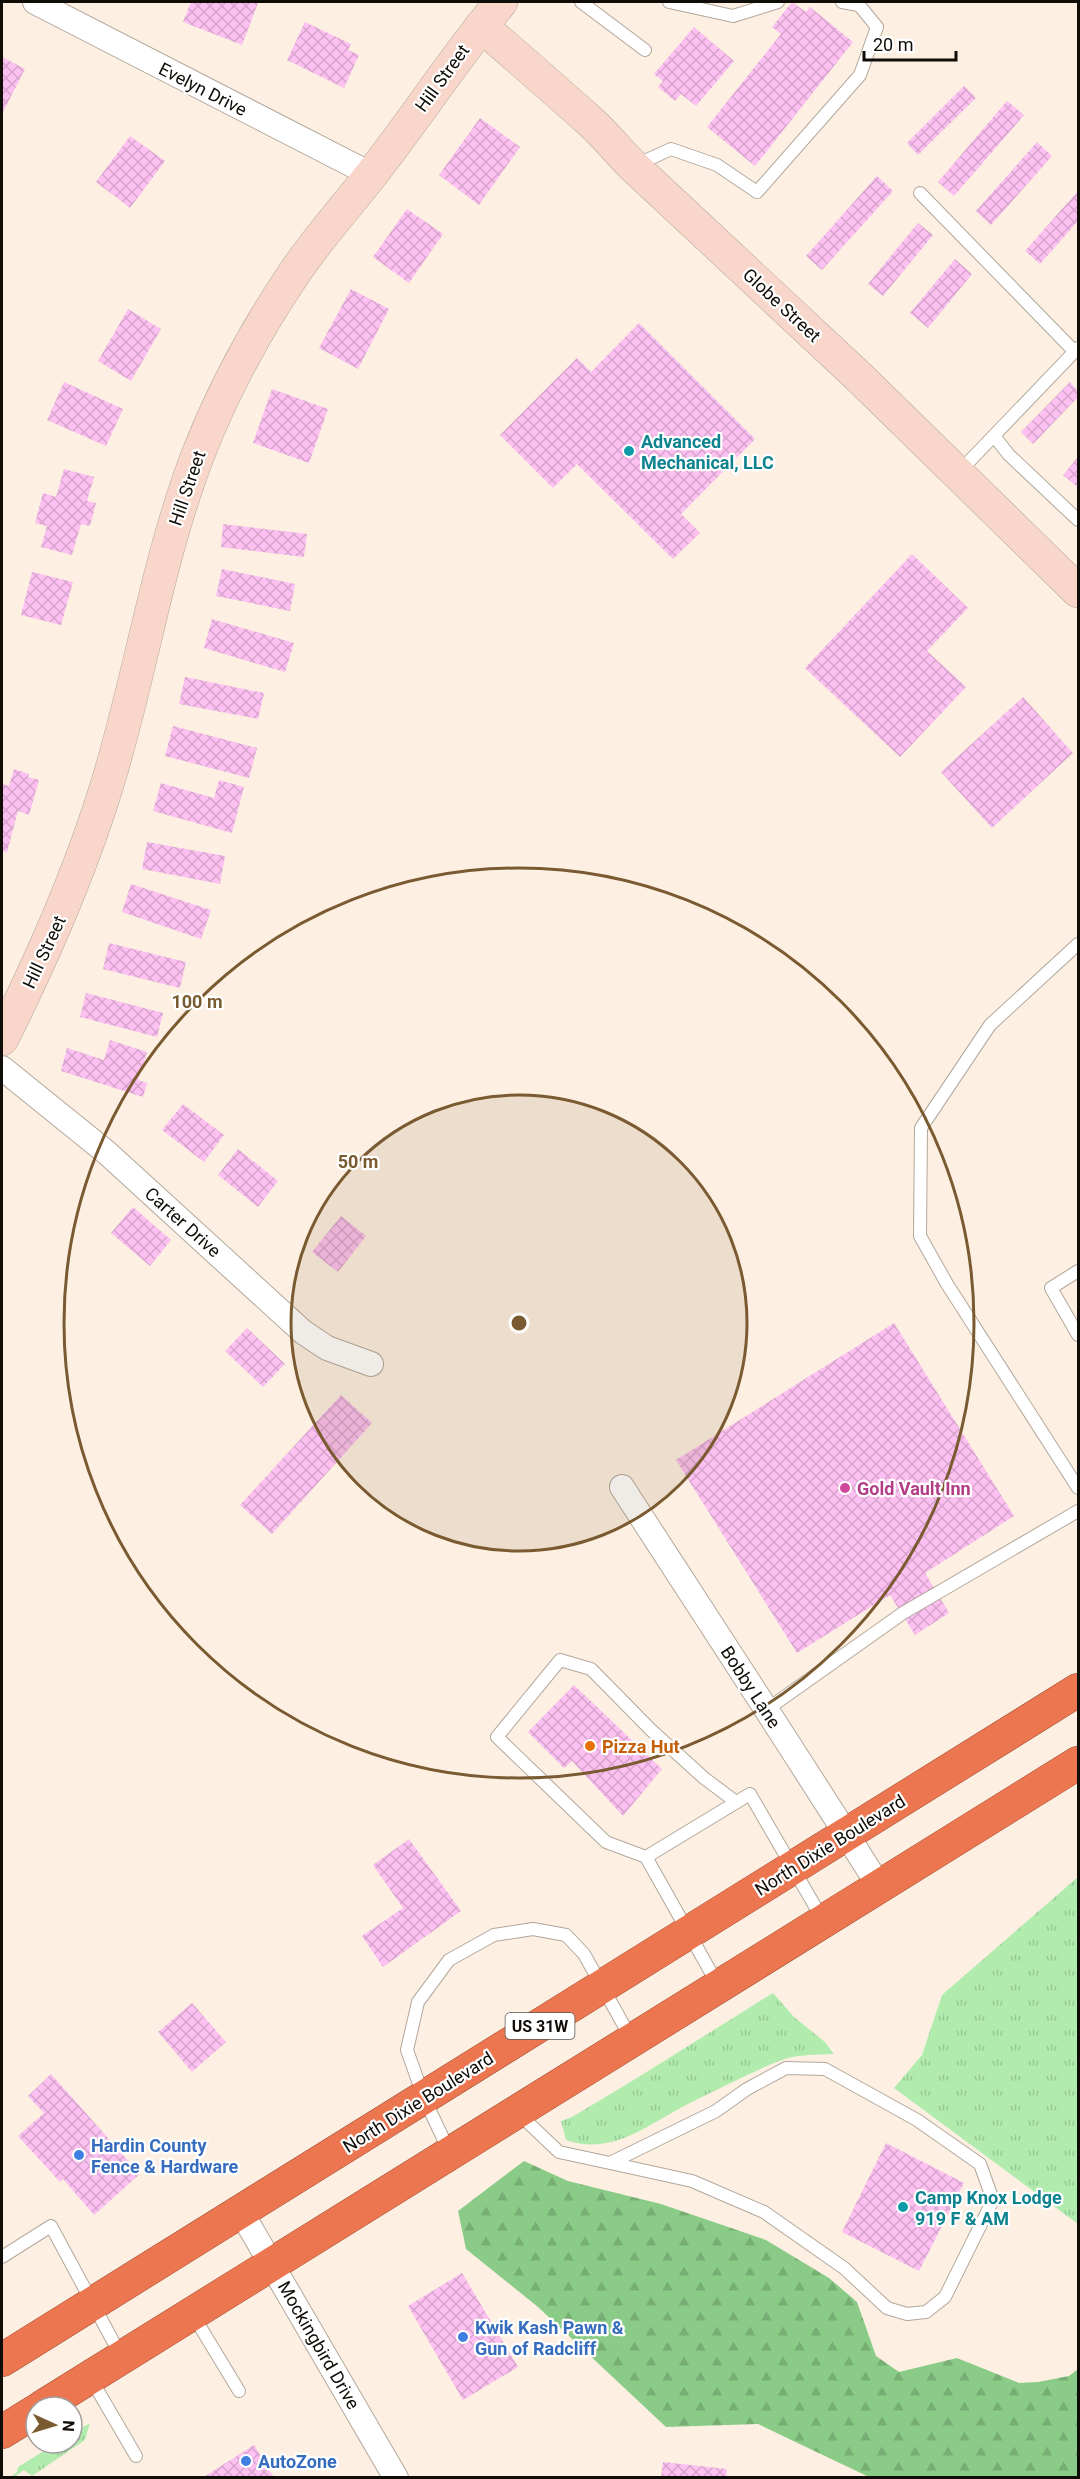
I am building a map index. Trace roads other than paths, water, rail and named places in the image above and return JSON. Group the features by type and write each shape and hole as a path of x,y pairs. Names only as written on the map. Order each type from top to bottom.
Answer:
{"highway":[{"name":"North Dixie Boulevard","path":"2,2360 1078,1690"},
{"path":"61,2395 1078,1763"},
{"path":"2,2432 24,2418"}],"street":[{"name":"Evelyn Drive","path":"35,2 372,175"},
{"name":"Hill Street","path":"2,1039 61,914 107,785 176,514 227,387 296,270 372,175 491,14"},
{"name":"Globe Street","path":"491,14 541,76 564,100 593,124 633,166 959,472 1078,591"},
{"name":"Carter Drive","path":"2,1068 105,1152 303,1332 327,1348 371,1364"},
{"name":"Bobby Lane","path":"622,1487 829,1803 879,1887"},
{"name":"Mockingbird Drive","path":"241,2212 396,2478"}],"lane":[{"path":"581,2 645,50"},
{"path":"669,2 733,16 778,2"},
{"path":"633,166 671,148 717,165 757,192 860,75 877,27 859,5 842,2"},
{"path":"920,193 1077,350 959,472"},
{"path":"994,436 1009,455 1078,520"},
{"path":"1078,944 990,1026 921,1128 920,1236 947,1284 1078,1488"},
{"path":"1078,1272 1051,1287 1078,1335"},
{"path":"766,1710 903,1613 1078,1511"},
{"path":"719,1986 646,1857 606,1842 497,1737 560,1660 591,1669 651,1730 704,1778 736,1802"},
{"path":"646,1857 750,1794 823,1922"},
{"path":"450,2154 424,2098 407,2050 418,2002 449,1960 494,1935 533,1929 566,1935 584,1954 632,2041"},
{"path":"518,2113 559,2152 692,2181 764,2212 844,2268 887,2308 907,2314 926,2312 945,2297 993,2200 980,2164 917,2120 825,2068 786,2068 747,2089 716,2111 610,2163"},
{"path":"2,2257 51,2226 122,2357"},
{"path":"192,2313 239,2391"},
{"path":"90,2377 136,2456"}],"place":[{"name":"Advanced Mechanical, LLC","path":"629,451"},
{"name":"Gold Vault Inn","path":"845,1488"},
{"name":"Pizza Hut","path":"590,1746"},
{"name":"Hardin County Fence & Hardware","path":"79,2155"},
{"name":"Camp Knox Lodge 919 F & AM","path":"903,2207"},
{"name":"Kwik Kash Pawn & Gun of Radcliff","path":"463,2337"},
{"name":"AutoZone","path":"246,2461"}]}
